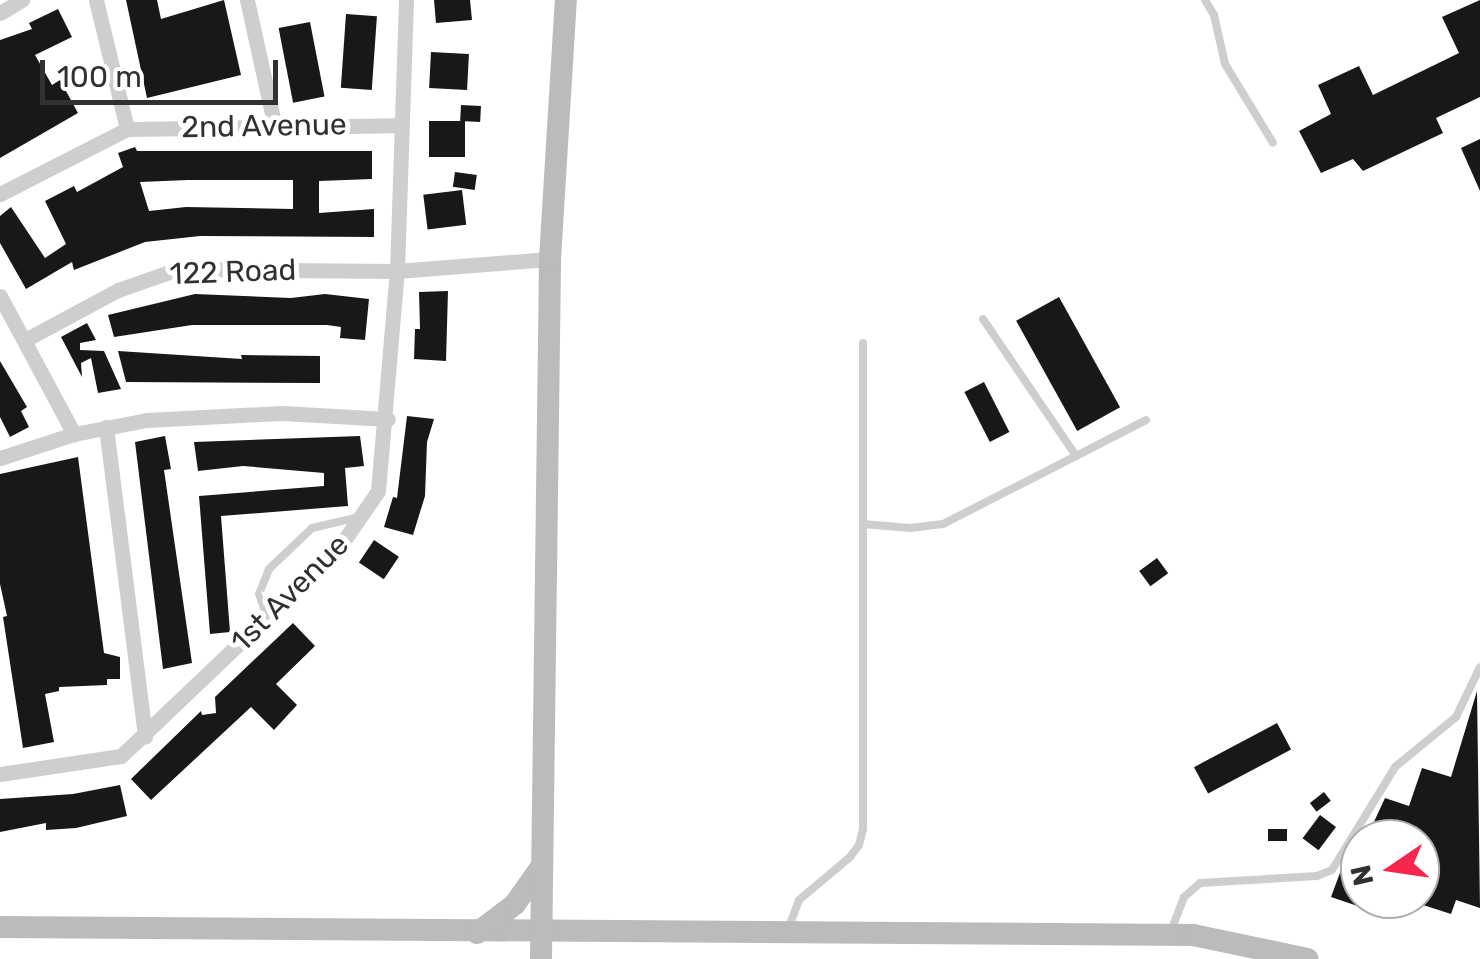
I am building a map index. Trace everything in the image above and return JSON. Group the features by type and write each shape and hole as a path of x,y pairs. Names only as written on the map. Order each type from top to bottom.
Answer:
{"street":[{"path":"0,13 22,0"},
{"path":"96,0 127,129"},
{"path":"247,0 274,123"},
{"name":"1st Avenue","path":"1,774 121,756 338,549 378,491 388,419 397,271 406,0"},
{"path":"541,959 539,870 550,259 566,0"},
{"name":"2nd Avenue","path":"0,194 127,129 274,123 401,125"},
{"name":"122 Road","path":"25,340 118,290 178,270 397,271 550,259"},
{"path":"0,296 74,434"},
{"path":"0,458 106,426 209,414 388,419"},
{"path":"106,426 145,737"},
{"path":"0,753 1,774"},
{"path":"477,933 515,904 539,870"},
{"path":"0,928 1192,936 1308,959"}],"lane":[{"path":"1205,0 1214,15 1224,64 1273,143"},
{"path":"983,319 1076,456"},
{"path":"787,933 799,900 850,857 859,845 863,829 863,344"},
{"path":"863,524 910,528 943,524 1146,420"},
{"path":"267,618 259,594 269,569 312,528 362,516"},
{"path":"1170,936 1184,897 1200,883 1317,876 1332,870 1395,766 1456,717 1480,667"}],"building":[{"path":"126,0 157,0 161,19 224,0 241,75 147,98"},
{"path":"434,0 470,0 472,20 436,23"},
{"path":"1480,0 1480,97 1436,118 1443,133 1363,171 1353,159 1321,173 1299,131 1331,114 1318,85 1359,66 1373,95 1459,53 1442,17"},
{"path":"58,9 72,37 35,55 52,85 60,80 78,113 0,158 0,40 32,29 29,23"},
{"path":"346,14 377,16 372,90 341,88"},
{"path":"310,22 325,97 293,103 279,28"},
{"path":"431,52 469,54 467,90 429,88"},
{"path":"461,105 481,106 480,122 460,121"},
{"path":"429,121 465,121 465,157 429,157"},
{"path":"1480,139 1480,191 1461,148"},
{"path":"135,147 137,151 372,151 372,179 319,181 319,213 374,209 374,237 200,236 145,242 74,270 72,262 26,289 0,243 0,216 11,207 45,258 66,244 45,201 74,186 77,192 123,167 118,153","holes":["293,180 293,209 186,207 149,211 140,182"]},
{"path":"455,172 477,175 475,190 453,187"},
{"path":"462,190 466,225 428,229 423,195"},
{"path":"448,291 446,361 414,359 415,329 420,329 419,292"},
{"path":"195,294 291,298 325,294 369,299 365,340 340,338 341,327 327,325 192,325 114,337 108,315"},
{"path":"1059,297 1120,407 1077,431 1016,321"},
{"path":"87,323 96,340 80,343 80,350 104,351 121,389 98,393 91,358 81,363 82,377 61,337"},
{"path":"118,351 242,359 241,355 320,356 320,383 126,382"},
{"path":"0,361 27,407 21,411 29,427 10,437 0,417"},
{"path":"984,382 1009,432 990,442 964,392"},
{"path":"407,416 434,419 427,442 425,496 413,535 384,527 393,497 397,498"},
{"path":"165,436 171,469 164,470 192,663 163,669 135,442"},
{"path":"360,436 364,466 345,468 348,506 221,516 230,632 210,634 199,496 324,486 324,473 243,466 198,471 194,442"},
{"path":"78,457 104,653 120,657 120,679 107,679 107,685 59,687 59,691 45,694 54,742 23,748 0,584 0,474"},
{"path":"374,540 399,557 384,579 359,562"},
{"path":"1157,558 1168,573 1150,586 1139,571"},
{"path":"293,623 315,646 276,684 297,705 274,730 251,707 151,800 131,779 201,711 202,715 216,713 215,697"},
{"path":"1477,691 1480,908 1456,900 1451,914 1440,910 1440,819 1375,819 1385,798 1409,806 1422,768 1451,777"},
{"path":"1277,723 1291,749 1208,794 1194,767"},
{"path":"120,785 127,816 76,828 46,830 46,823 0,832 0,799 73,794"},
{"path":"1324,792 1331,801 1317,812 1310,803"},
{"path":"1320,815 1336,827 1319,850 1303,838"},
{"path":"1268,829 1287,829 1287,841 1268,841"},
{"path":"1340,873 1340,900 1331,897"}]}
